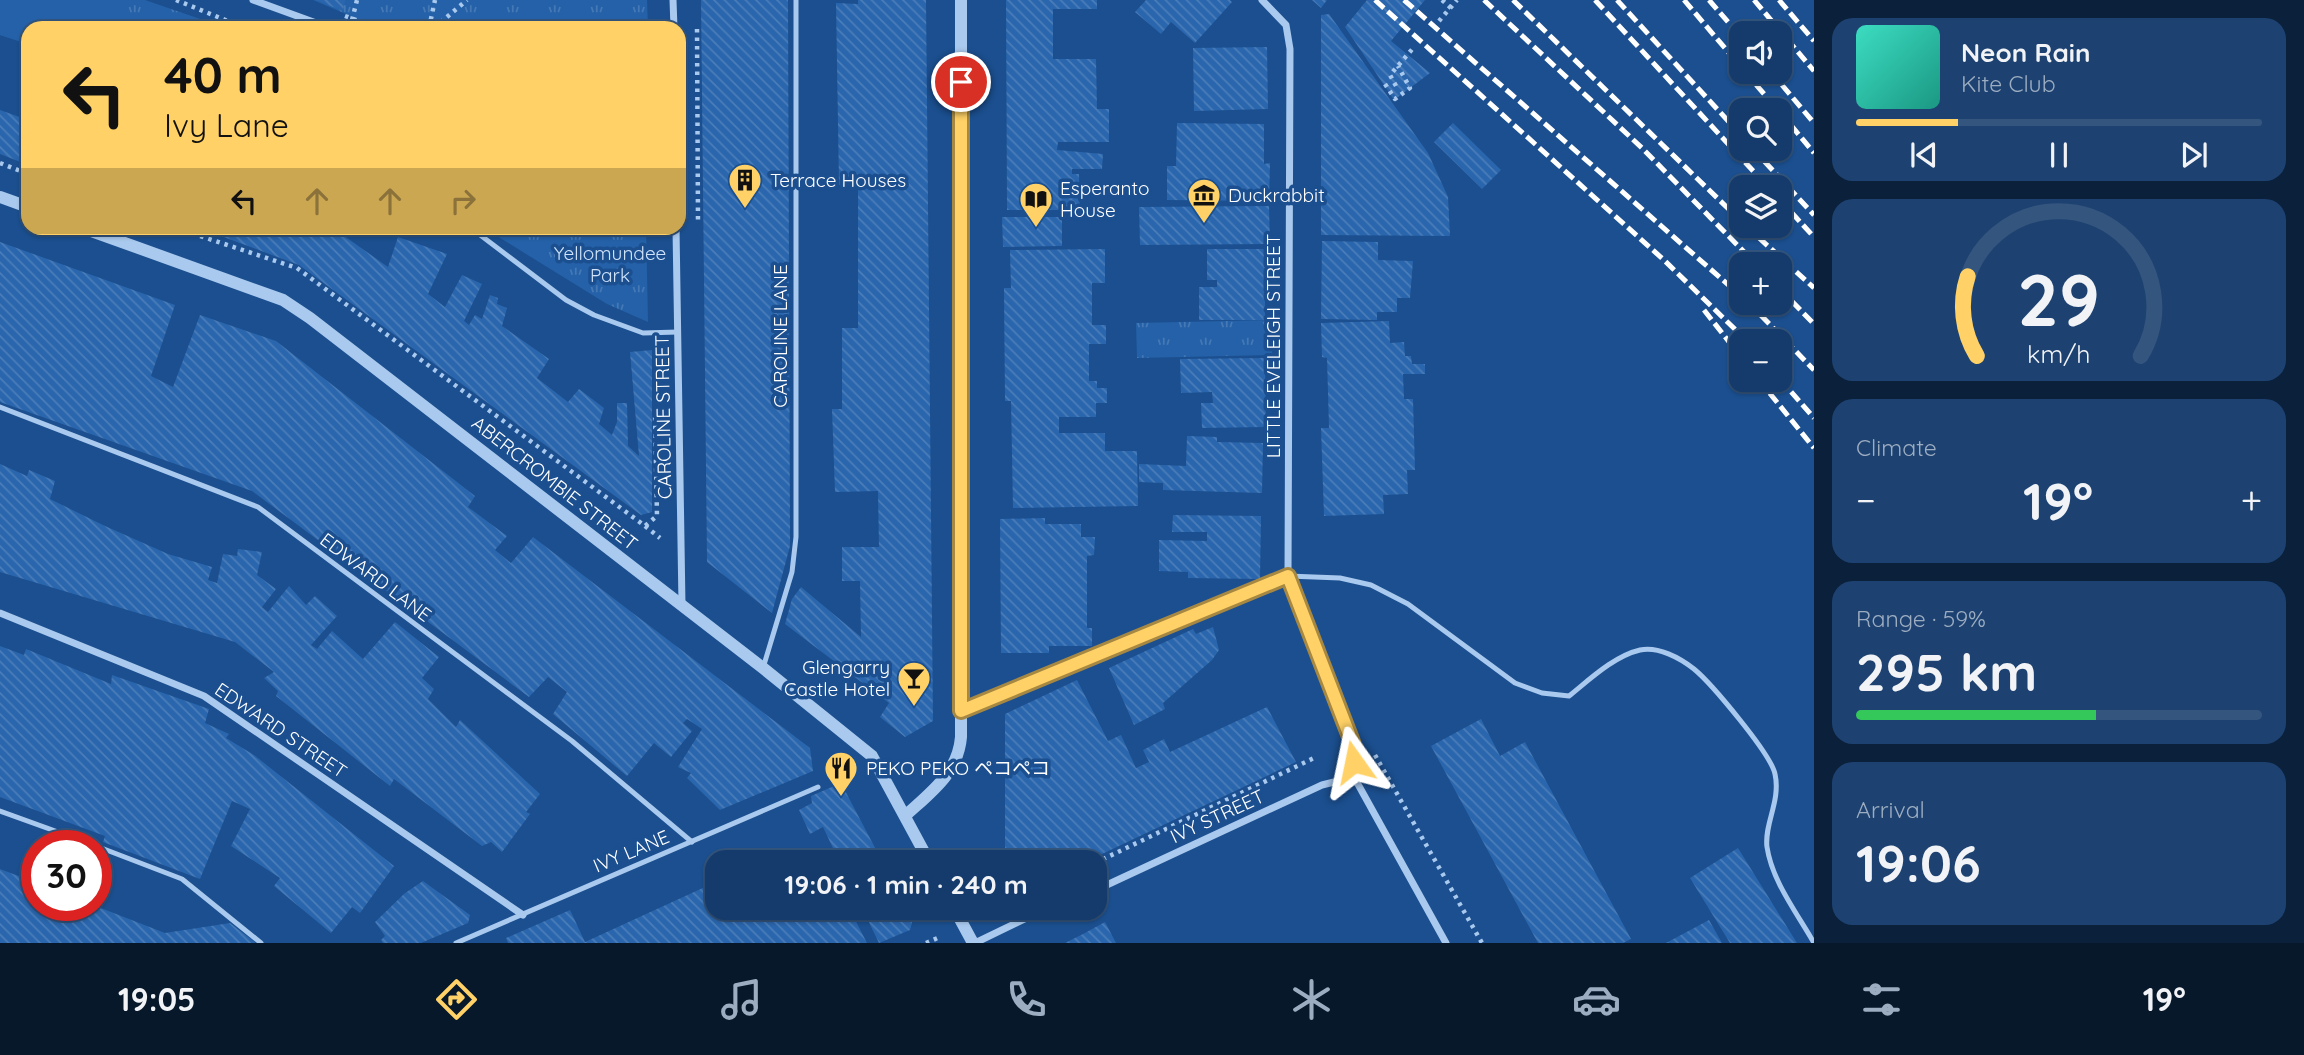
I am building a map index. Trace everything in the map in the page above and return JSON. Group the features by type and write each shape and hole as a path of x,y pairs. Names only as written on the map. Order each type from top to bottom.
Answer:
{"street":[{"path":"253,0 311,21"},
{"path":"673,0 674,21"},
{"path":"906,816 943,782 960,750 961,0"},
{"name":"LITTLE EVELEIGH STREET","path":"1262,0 1286,25 1290,49 1288,576"},
{"path":"0,197 21,205"},
{"name":"ABERCROMBIE STREET","path":"102,235 283,300 310,318 763,668 872,756 923,850"},
{"name":"CAROLINE STREET","path":"676,235 682,605"},
{"path":"1288,576 1354,747 1354,777 1446,943"},
{"name":"EDWARD STREET","path":"0,614 204,696 523,915"},
{"name":"IVY STREET","path":"1107,885 1322,785 1354,777"},
{"path":"961,920 974,943 1022,920"}],"lane":[{"name":"CAROLINE LANE","path":"763,668 792,572 796,537 796,0"},
{"path":"480,235 566,300 594,315 643,334 678,332"},
{"name":"EDWARD LANE","path":"0,407 258,507 572,741 692,842"},
{"path":"961,711 1288,576 1340,578 1371,585 1408,604 1515,683 1542,692 1569,696 1601,670 1641,649 1669,653 1695,670 1749,732 1775,771 1777,797 1767,845 1778,879 1814,943"},
{"name":"IVY LANE","path":"456,943 818,787"},
{"path":"0,811 52,830"},
{"path":"112,852 182,879 261,943"}],"path":[{"path":"176,0 228,21"},
{"path":"352,21 357,0"},
{"path":"433,21 436,0"},
{"path":"441,21 467,0"},
{"path":"1442,0 1451,8"},
{"path":"1439,22 1457,0"},
{"path":"1396,86 1390,75 1415,46"},
{"path":"1385,85 1395,99 1410,88 1398,66"},
{"path":"0,163 21,171"},
{"path":"197,235 297,268 645,526 657,516 656,412"},
{"path":"1372,749 1482,943"},
{"path":"1107,857 1314,758"},
{"path":"926,943 940,937"}],"green space":[{"path":"0,0 145,0 206,21 21,21 21,42 0,35"},
{"path":"0,0 127,0 120,21 21,21 21,42 0,35"},
{"path":"313,0 647,0 648,21 362,21"},
{"name":"Yellomundee Park","path":"495,235 646,235 648,322 607,304"},
{"path":"1272,320 1272,355 1137,358 1136,323"}],"building":[{"path":"316,0 345,0 343,11"},
{"name":"Terrace Houses","path":"701,0 788,0 790,546 772,613 707,562"},
{"path":"858,0 926,0 933,721 905,737 880,717 889,703 785,624 792,599 801,587 861,637 860,581 842,581 842,547 879,547 878,491 835,492 832,409 842,409 842,328 858,328 858,185 839,185 836,3 858,4"},
{"path":"1006,0 1097,0 1097,9 1053,9 1053,59 1096,59 1097,109 1109,109 1109,142 1058,142 1057,150 1103,154 1102,169 1072,169 1072,174 1079,174 1080,210 1007,210"},
{"path":"1146,0 1232,2 1195,43 1171,22 1161,34 1135,12"},
{"path":"1312,0 1327,0 1321,8"},
{"path":"1367,0 1425,0 1391,41 1430,73 1394,100 1345,27"},
{"path":"1329,14 1428,153 1448,197 1450,236 1321,235 1321,15"},
{"path":"1267,47 1268,109 1194,111 1193,48"},
{"path":"0,110 21,118 21,162 0,154"},
{"path":"1177,123 1264,124 1264,164 1270,163 1269,201 1167,200 1167,166 1176,166"},
{"path":"1453,123 1501,170 1482,189 1434,142"},
{"name":"Duckrabbit","path":"1269,206 1270,244 1140,245 1139,207"},
{"path":"1002,217 1062,217 1062,246 1003,247"},
{"path":"218,235 343,235 388,267 398,237 447,254 428,294 445,307 462,275 482,284 464,321 469,325 475,315 482,319 490,295 498,298 497,304 507,308 502,326 549,359 537,378 568,402 579,389 604,408 599,424 612,435 617,422 617,403 627,403 628,446 639,456 630,352 652,350 652,512 641,515 299,265"},
{"path":"1322,241 1378,242 1378,260 1413,261 1410,298 1397,298 1397,312 1377,312 1377,320 1321,319"},
{"path":"0,242 175,305 151,376 173,387 200,315 276,341 475,496 468,507 507,536 495,550 511,563 533,537 810,748 813,771 720,810 687,778 691,773 678,767 702,729 687,719 683,723 692,731 671,757 654,743 627,776 553,714 567,692 548,677 529,697 252,491 0,402"},
{"path":"1105,249 1105,283 1092,283 1092,325 1106,325 1106,344 1089,344 1089,381 1097,381 1097,388 1107,388 1107,403 1096,403 1096,417 1059,417 1059,433 1105,433 1105,451 1137,451 1138,506 1013,508 1011,401 1005,401 1004,288 1011,288 1010,250"},
{"path":"1207,249 1265,249 1265,320 1199,320 1199,287 1217,287 1217,280 1207,280"},
{"path":"1389,321 1390,343 1404,342 1405,356 1411,356 1412,364 1425,364 1425,374 1403,374 1404,399 1413,399 1415,470 1407,470 1408,494 1383,495 1384,514 1324,516 1321,428 1329,428 1327,358 1322,357 1321,323"},
{"path":"1265,358 1266,427 1202,428 1201,403 1213,403 1212,392 1181,393 1180,359"},
{"path":"1187,436 1217,437 1217,442 1263,443 1262,493 1163,490 1163,483 1139,482 1139,464 1186,466"},
{"path":"0,464 27,476 29,470 55,481 50,499 105,526 168,554 212,567 208,580 217,583 223,554 237,556 238,549 262,552 257,575 276,589 262,607 268,612 289,586 306,605 315,596 337,616 311,645 317,649 332,631 363,659 395,622 439,657 422,678 434,689 428,699 456,727 460,720 540,794 526,812 530,814 502,852 491,842 482,846 394,779 390,786 276,696 278,691 264,678 274,672 235,642 0,572"},
{"path":"1173,515 1261,516 1260,579 1188,578 1188,572 1159,571 1159,540 1207,541 1207,532 1172,532"},
{"path":"1045,518 1045,524 1081,524 1081,537 1095,537 1094,555 1087,556 1087,628 1092,628 1092,646 1049,646 1049,653 1001,653 1000,519"},
{"path":"1213,627 1219,650 1212,660 1163,703 1165,709 1134,725 1109,668 1193,629 1196,634"},
{"path":"0,646 24,655 26,649 111,684 112,675 209,709 205,723 229,734 226,738 254,755 394,866 360,913 352,907 331,933 274,886 280,878 231,846 250,809 232,801 200,879 112,845 112,830 89,830 0,797"},
{"path":"1077,680 1108,741 1121,735 1136,768 1149,762 1143,750 1164,739 1170,752 1267,707 1296,762 1107,852 1005,850 1005,714"},
{"path":"1481,719 1500,756 1525,742 1631,939 1623,943 1538,943 1431,746"},
{"path":"841,783 876,850 834,850 823,827 810,834 799,810 812,803 811,796"},
{"path":"1738,848 1797,943 1730,943 1690,878"},
{"path":"0,869 21,877 21,921 112,921 112,912 165,933 230,923 256,943 0,943"},
{"path":"423,881 470,915 468,923 421,943 383,943 381,940 385,936 375,922 405,893"},
{"path":"705,887 705,920 855,920 867,943 508,943 506,938 570,910 585,942"},
{"path":"868,920 913,920 910,930 879,943"},
{"path":"1709,920 1722,943 1666,943"},
{"path":"1105,922 1116,943 1065,943 1083,934"}],"railway":[{"path":"1375,0 1665,261 1735,329"},
{"path":"1404,0 1729,285"},
{"path":"1484,0 1642,148 1744,252"},
{"path":"1513,0 1729,209"},
{"path":"1595,0 1757,175"},
{"path":"1617,0 1729,122"},
{"path":"1684,0 1729,53"},
{"path":"1709,0 1729,23"},
{"path":"1754,0 1814,71"},
{"path":"1779,0 1814,41"},
{"path":"1755,84 1768,98"},
{"path":"1781,84 1814,123"},
{"path":"1792,126 1814,153"},
{"path":"1764,161 1814,215"},
{"path":"1792,213 1814,237"},
{"path":"1759,238 1814,288"},
{"path":"1792,301 1814,324"},
{"path":"1704,310 1729,342"},
{"path":"1761,315 1814,370"},
{"path":"1769,392 1814,448"},
{"path":"1791,392 1814,418"}],"place":[{"name":"Terrace Houses","path":"745,210"},
{"name":"Duckrabbit","path":"1204,225"},
{"name":"Esperanto House","path":"1036,229"},
{"name":"Glengarry Castle Hotel","path":"914,708"},
{"name":"PEKO PEKO ペコペコ","path":"841,798"}],"route":[{"path":"961,82 961,711 1288,576 1354,747 1354,762"}]}
